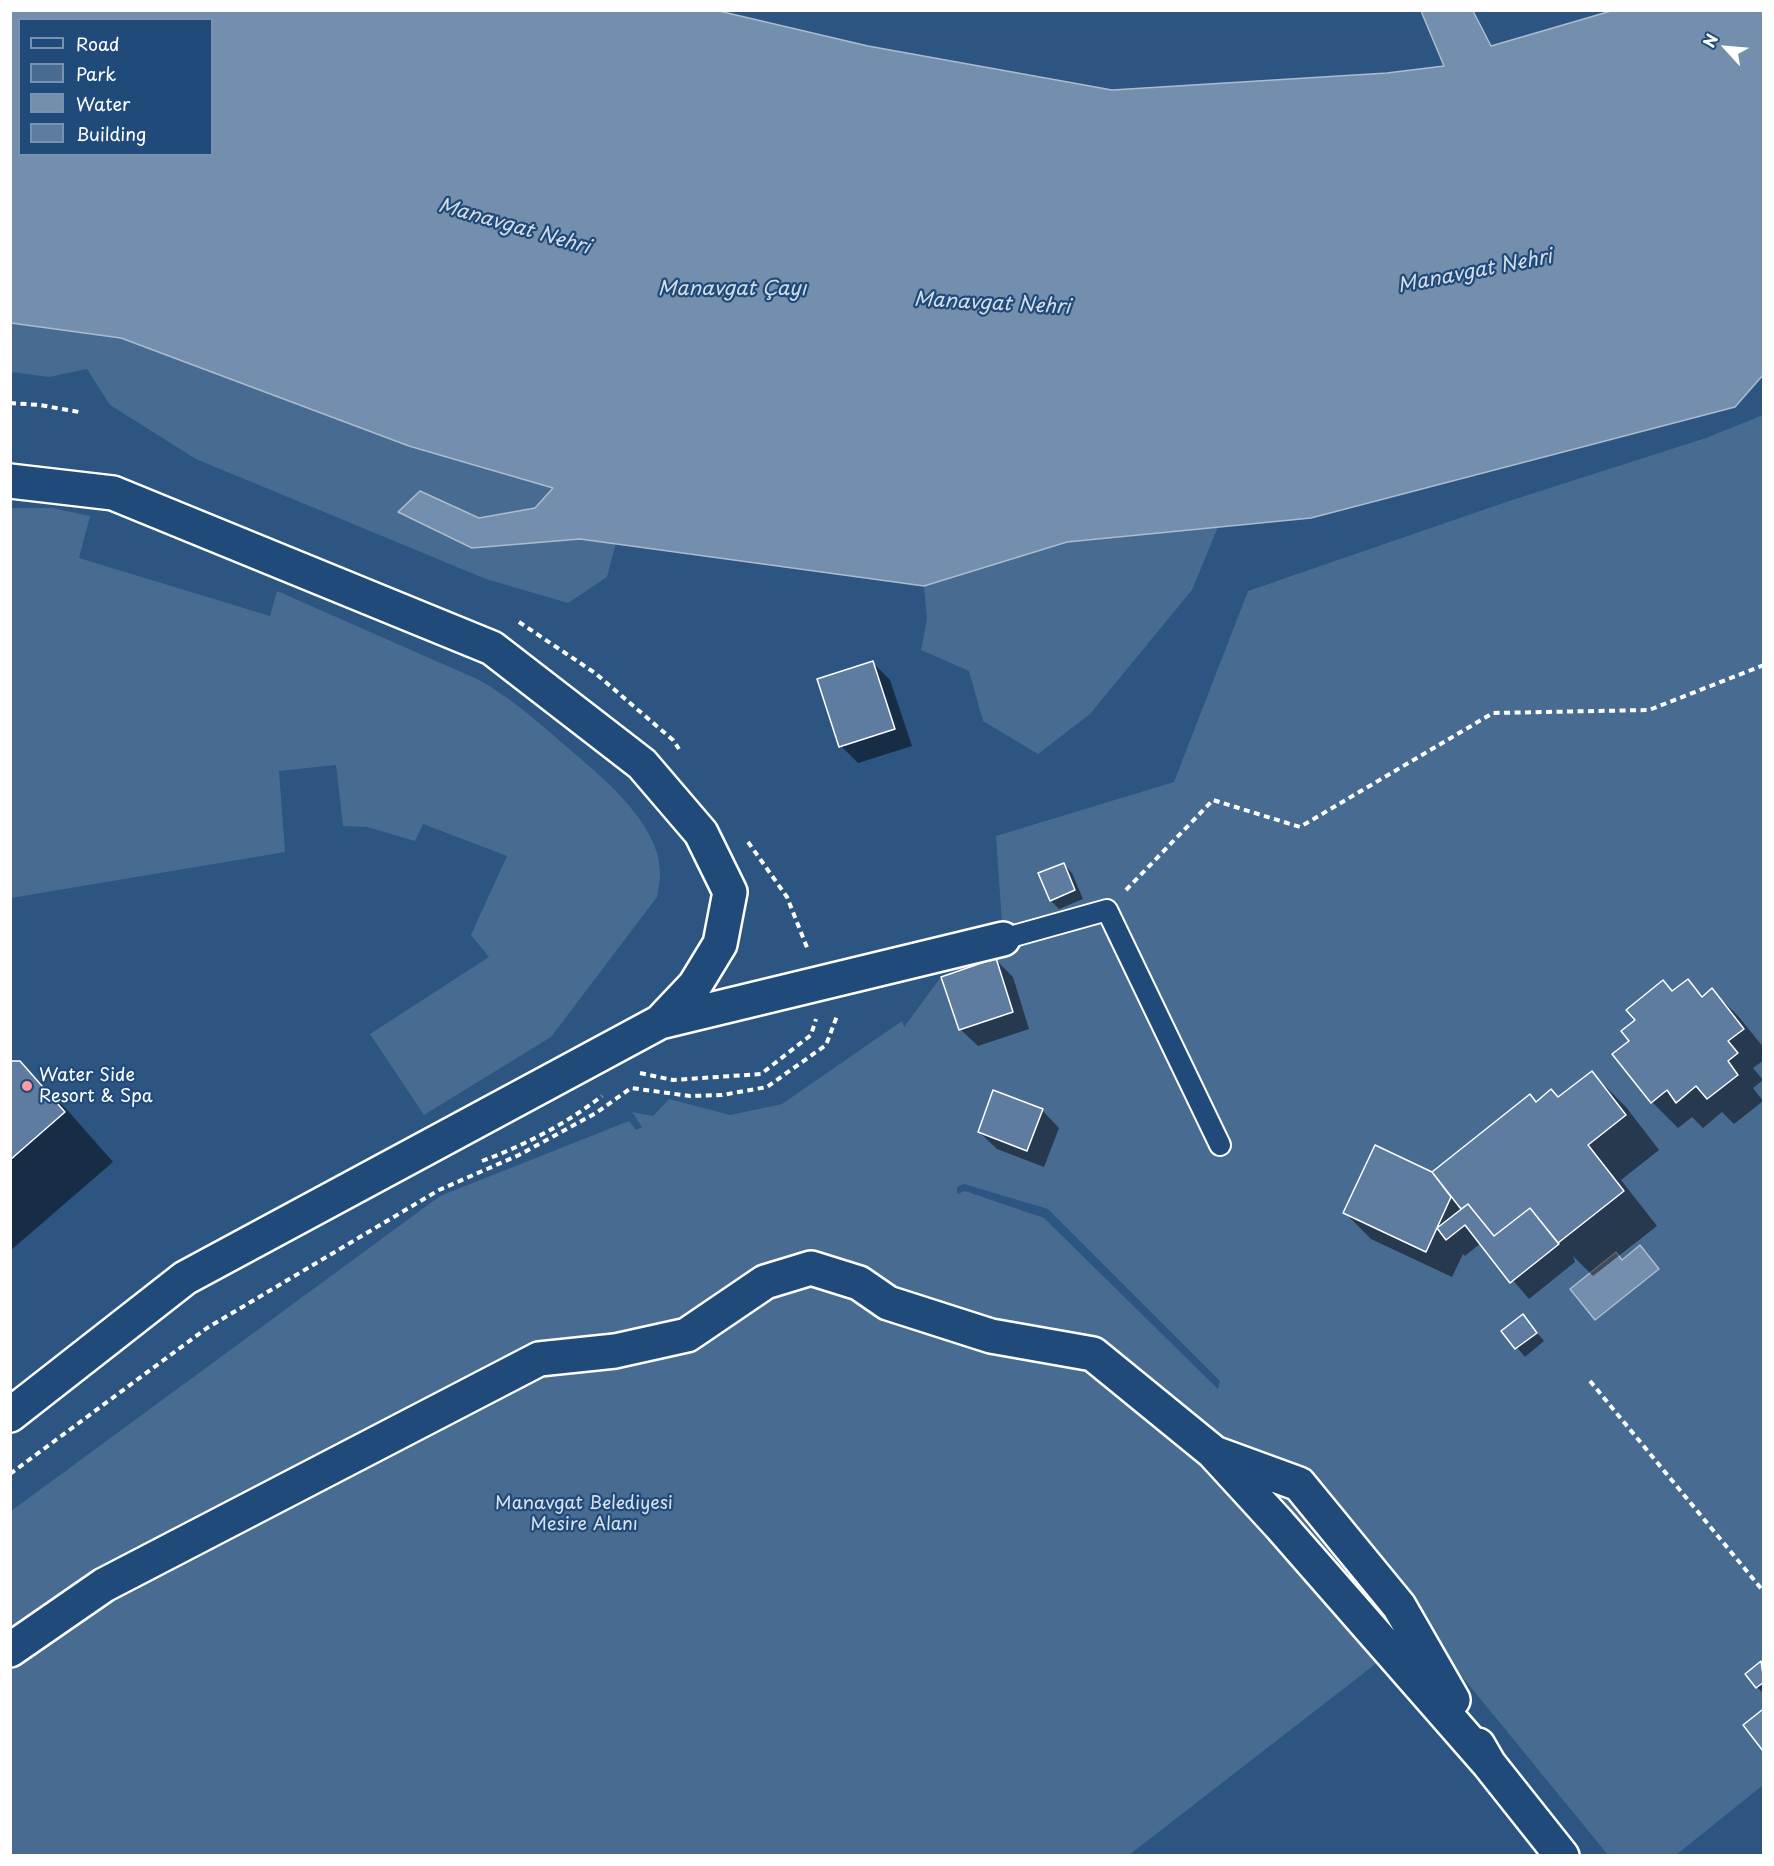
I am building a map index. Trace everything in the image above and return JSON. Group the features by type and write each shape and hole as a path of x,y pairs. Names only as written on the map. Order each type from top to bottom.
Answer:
{"street":[{"path":"10,481 113,492 492,648 642,764 700,833 730,892 720,944 695,985 660,1022"},
{"path":"10,1415 185,1278 660,1022 1003,939"},
{"path":"10,1650 104,1585 539,1359 615,1351 687,1335 765,1282 811,1268 859,1283 888,1303 991,1336 1094,1354 1213,1452 1299,1484 1399,1606 1489,1764 1562,1856"}],"lane":[{"path":"1003,939 1107,910 1220,1145"}],"path":[{"path":"10,404 40,405 79,412"},
{"path":"512,619 522,623 595,673 673,740 686,758"},
{"path":"1107,910 1213,800 1300,827 1493,713 1649,710 1764,665"},
{"path":"633,1072 673,1080 720,1079 761,1074 811,1035 825,993 822,981 787,897 744,837"},
{"path":"10,1474 207,1328 439,1190 519,1155 596,1113 631,1088 690,1096 723,1095 768,1087 826,1045 838,1012"},
{"path":"477,1163 518,1147 583,1110 608,1091"},
{"path":"1590,1381 1764,1592"}],"green space":[{"path":"10,323 121,338 409,446 553,488 535,508 479,518 421,491 398,512 616,543 607,577 568,603 486,579 196,459 110,405 87,369 49,377 11,372"},
{"name":"Manavgat Belediyesi Mesire Alanı","path":"1763,415 1763,1785 1676,1855 1608,1855 1424,1630 1416,1598 1377,1551 1371,1556 1412,1606 1391,1652 1129,1855 11,1856 11,1511 440,1196 629,1121 636,1130 642,1127 632,1112 653,1116 669,1099 730,1115 782,1104 902,1021 904,1027 941,977 996,958 1003,938 996,836 1174,782 1248,591 1509,501 1706,438","holes":["964,1184 1048,1209 1220,1381 1218,1389 1044,1218 965,1191 957,1194 957,1187"]},
{"path":"11,508 52,508 90,516 79,558 270,616 277,591 477,679 531,716 592,768 624,800 650,836 658,856 660,875 657,897 551,1037 424,1115 370,1034 489,957 471,935 507,856 423,824 415,841 367,827 343,826 336,765 279,771 285,852 11,898"},
{"path":"1218,527 1192,590 1090,714 1038,754 983,721 969,671 921,650 927,619 924,586 1067,542"}],"water":[{"name":"Manavgat Çayı","path":"11,10 719,11 868,46 1112,90 1387,73 1444,66 1421,11 1473,11 1491,46 1611,11 1763,11 1763,375 1735,407 1311,518 1067,542 924,586 580,539 472,548 398,512 420,491 479,518 535,508 553,488 409,446 121,338 11,323"},
{"path":"1640,1245 1659,1269 1595,1320 1570,1289 1616,1252 1622,1260"}],"building":[{"path":"873,661 895,729 839,747 817,679"},
{"path":"1064,863 1075,890 1050,901 1038,873"},
{"path":"996,958 1013,1012 959,1030 941,977"},
{"path":"1688,979 1702,997 1712,988 1744,1029 1728,1041 1738,1053 1728,1061 1738,1075 1707,1099 1696,1086 1676,1103 1667,1090 1651,1103 1612,1054 1629,1041 1621,1031 1635,1020 1626,1010 1663,980 1672,991"},
{"name":"Water Side Resort & Spa","path":"10,1061 20,1061 65,1112 10,1160"},
{"path":"1592,1071 1626,1115 1588,1145 1624,1191 1558,1243 1530,1208 1494,1236 1468,1204 1461,1209 1432,1172 1530,1094 1536,1102 1551,1089 1558,1097"},
{"path":"993,1090 1043,1109 1027,1151 978,1132"},
{"path":"1375,1145 1432,1172 1451,1197 1426,1252 1343,1213"},
{"path":"1468,1204 1494,1236 1530,1208 1559,1244 1510,1283 1465,1225 1446,1240 1437,1228"},
{"path":"1523,1314 1537,1333 1515,1349 1501,1331"},
{"path":"1761,1661 1764,1682 1756,1688 1745,1674"},
{"path":"1762,1710 1764,1712 1763,1751 1743,1725"}],"place":[{"name":"Water Side Resort & Spa","path":"27,1086"}],"water label":[{"name":"Manavgat Nehri","path":"514,227"},
{"name":"Manavgat Nehri","path":"1475,272"},
{"name":"Manavgat Nehri","path":"992,304"}]}
